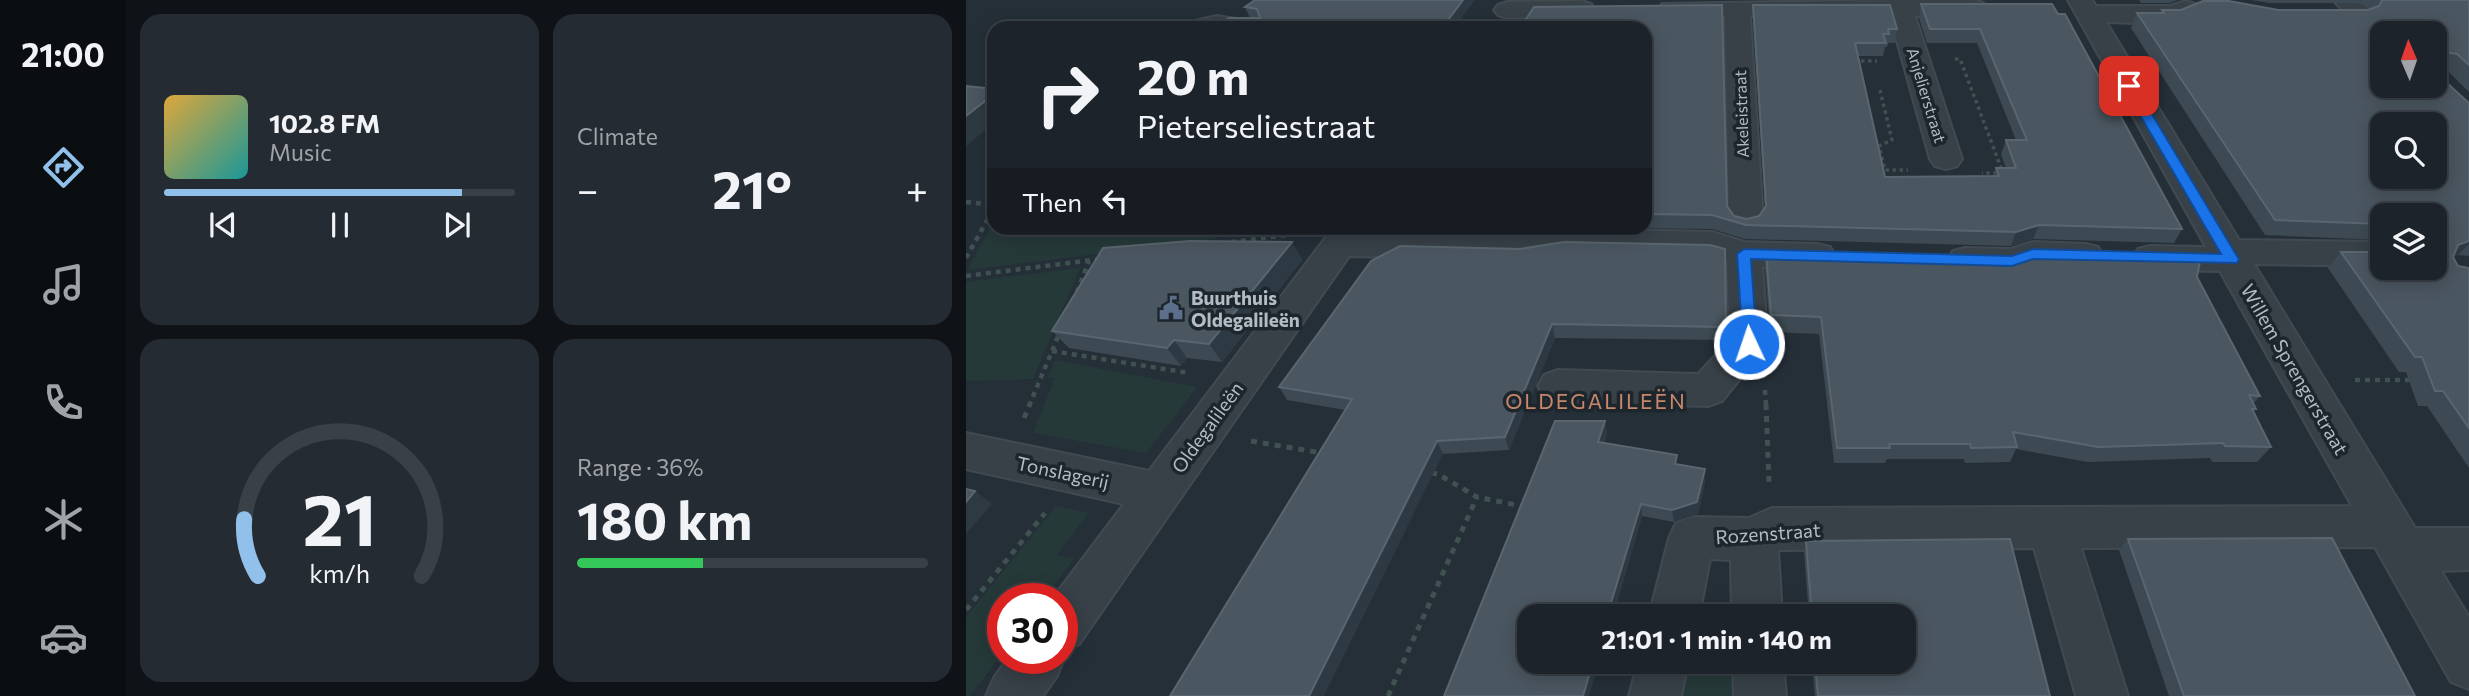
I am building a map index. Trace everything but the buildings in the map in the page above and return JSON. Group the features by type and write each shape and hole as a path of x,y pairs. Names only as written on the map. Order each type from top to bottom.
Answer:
{"street":[{"path":"2077,7 2173,14 2192,6 2212,5"},
{"name":"Willem Sprengerstraat","path":"2077,7 2229,256 2469,664"},
{"path":"2321,14 2352,7 2370,25"},
{"name":"Anjelierstraat","path":"1900,8 1943,165"},
{"path":"1647,9 1992,8"},
{"path":"1504,13 1609,9"},
{"name":"Akeleistraat","path":"1737,9 1749,344"},
{"path":"1346,236 1524,248 1566,241 1712,244 1745,237 1848,257"},
{"name":"Oldegalileën","path":"1078,604 1346,236"},
{"path":"1927,259 2012,261 2033,254 2370,254"},
{"path":"1558,386 1708,390 1749,344"},
{"name":"Tonslagerij","path":"983,455 1160,493"},
{"path":"2051,527 2102,696"},
{"name":"Rozenstraat","path":"1677,604 1692,538 2051,527 2395,538 2469,550"},
{"path":"1758,604 1763,534"},
{"path":"1012,696 1028,674"},
{"path":"1655,696 1660,674"},
{"path":"1759,674 1760,696"}],"path":[{"path":"1880,87 1892,140 1879,146 1885,170 1943,165"},
{"path":"966,202 987,205"},
{"path":"966,258 987,219"},
{"path":"1228,243 1289,235"},
{"path":"966,276 1104,258"},
{"path":"1076,294 1090,260"},
{"path":"983,455 1013,445 1061,329"},
{"path":"1749,344 1765,375 1763,534"},
{"path":"1052,351 1241,381"},
{"path":"2302,380 2427,380"},
{"path":"1203,433 1333,455"},
{"path":"1425,472 1438,474 1477,497 1530,507"},
{"path":"966,610 1076,475"},
{"path":"1388,696 1477,497"}],"shaded area":[{"path":"987,234 1218,235 1215,239 967,270"},
{"path":"1080,268 1033,379 966,381 966,282"},
{"path":"1055,360 1197,387 1146,453 1033,433 1055,378 1047,378"},
{"path":"1056,506 1089,513 1057,555 1074,559 1056,583 994,583"},
{"path":"987,591 987,674 970,696 966,696 966,617"},
{"path":"1675,674 1741,674 1743,696 1669,696"}],"place":[{"name":"Buurthuis Oldegalileën","path":"1171,308"}],"district":[{"name":"OLDEGALILEËN","path":"1596,400"}],"route":[{"path":"1749,344 1744,254 2012,261 2033,254 2232,259 2129,86"}]}
